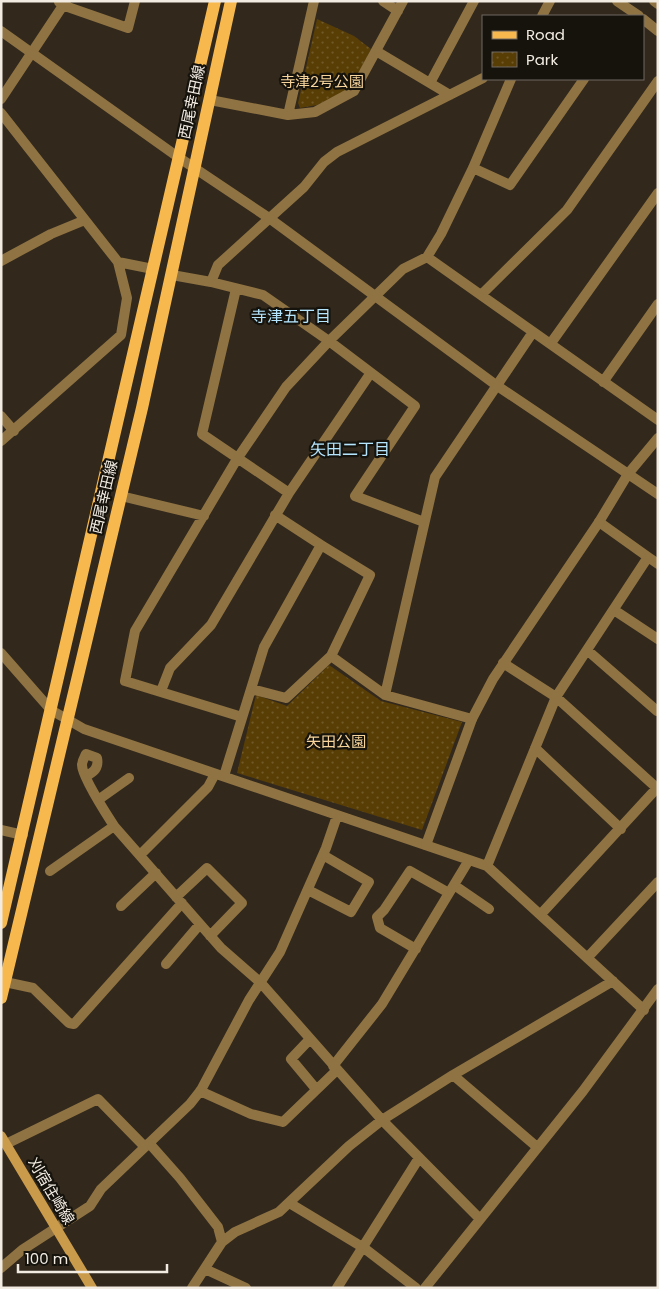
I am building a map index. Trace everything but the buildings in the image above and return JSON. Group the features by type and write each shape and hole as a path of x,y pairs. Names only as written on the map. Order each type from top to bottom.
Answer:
{"main road":[{"name":"西尾幸田線","path":"1,924 4,900 23,835 214,1"},
{"name":"西尾幸田線","path":"1,998 172,275 231,1"},
{"name":"刈宿住崎線","path":"4,1140 92,1288"}],"street":[{"path":"1,99 33,53 63,3 128,28 135,1"},
{"path":"288,115 314,1"},
{"path":"383,1 398,11"},
{"path":"210,100 288,115 315,112 354,91 403,1"},
{"path":"430,82 474,1"},
{"path":"543,15 550,1"},
{"path":"617,1 633,14"},
{"path":"654,1 658,4"},
{"path":"644,21 658,31"},
{"path":"1,31 178,157 269,218 496,385 658,494"},
{"path":"376,51 450,95"},
{"path":"211,282 218,266 304,187 324,162 337,152 482,79"},
{"path":"242,718 161,691 124,681 135,631 237,459 286,387 329,341 404,269 427,257 441,234 474,168 511,80"},
{"path":"474,168 510,185 583,80"},
{"path":"481,295 567,210 658,81"},
{"path":"1,113 118,262 127,298 120,336 1,441"},
{"path":"551,343 658,193"},
{"path":"1,261 51,234 85,220"},
{"path":"427,257 658,420"},
{"path":"118,262 153,269"},
{"path":"172,275 211,282 263,295 329,341 370,374 415,406 355,496 424,522"},
{"path":"236,289 202,434 289,493"},
{"path":"603,382 658,304"},
{"path":"385,695 435,477 534,332"},
{"path":"161,691 170,668 211,625 275,515 370,374"},
{"path":"1,416 14,431"},
{"path":"426,845 472,719 503,663 599,522 628,474 658,438"},
{"path":"120,496 204,516"},
{"path":"251,689 286,698 331,656 370,575 275,515"},
{"path":"599,522 658,564"},
{"path":"140,855 219,775 242,718 264,647 321,545"},
{"path":"487,866 556,697 648,557"},
{"path":"614,610 658,639"},
{"path":"587,650 658,711"},
{"path":"1,653 52,710 84,729 487,866 644,1010"},
{"path":"331,656 385,695 472,719"},
{"path":"503,663 556,697 657,788 541,914"},
{"path":"535,748 621,828"},
{"path":"86,776 114,826 210,936 261,983 382,1120 480,1219"},
{"path":"98,800 129,778"},
{"path":"1,1268 22,1250 90,1206 101,1189 190,1104 200,1091 249,1000 280,952 323,855 337,816"},
{"path":"50,871 114,826"},
{"path":"1,830 23,835"},
{"path":"308,890 351,912 369,882 323,855"},
{"path":"200,1091 251,1114 283,1122 335,1068 382,1004 469,860"},
{"path":"5,982 33,988 69,1023 74,1024 207,868 242,904 210,936"},
{"path":"416,950 380,928 377,917 384,910 410,871 452,889 490,910"},
{"path":"121,906 156,874"},
{"path":"588,957 658,882"},
{"path":"166,964 200,924"},
{"path":"192,1288 222,1242 235,1232 270,1218 291,1204 349,1146 382,1120 453,1075 613,981"},
{"path":"425,1288 644,1010 658,989"},
{"path":"310,1039 291,1059 316,1089"},
{"path":"453,1075 537,1147"},
{"path":"4,1140 98,1099 180,1178 218,1227 222,1242"},
{"path":"337,1288 419,1158"},
{"path":"291,1204 364,1248 416,1288"},
{"path":"205,1269 246,1288"}],"green space":[{"name":"寺津2号公園","path":"317,19 354,36 371,49 351,88 317,105 300,108 298,103"},
{"name":"矢田公園","path":"329,665 381,701 462,722 422,830 237,773 256,695 287,706"}],"district":[{"name":"寺津五丁目","path":"291,316"},
{"name":"矢田二丁目","path":"350,449"}]}
